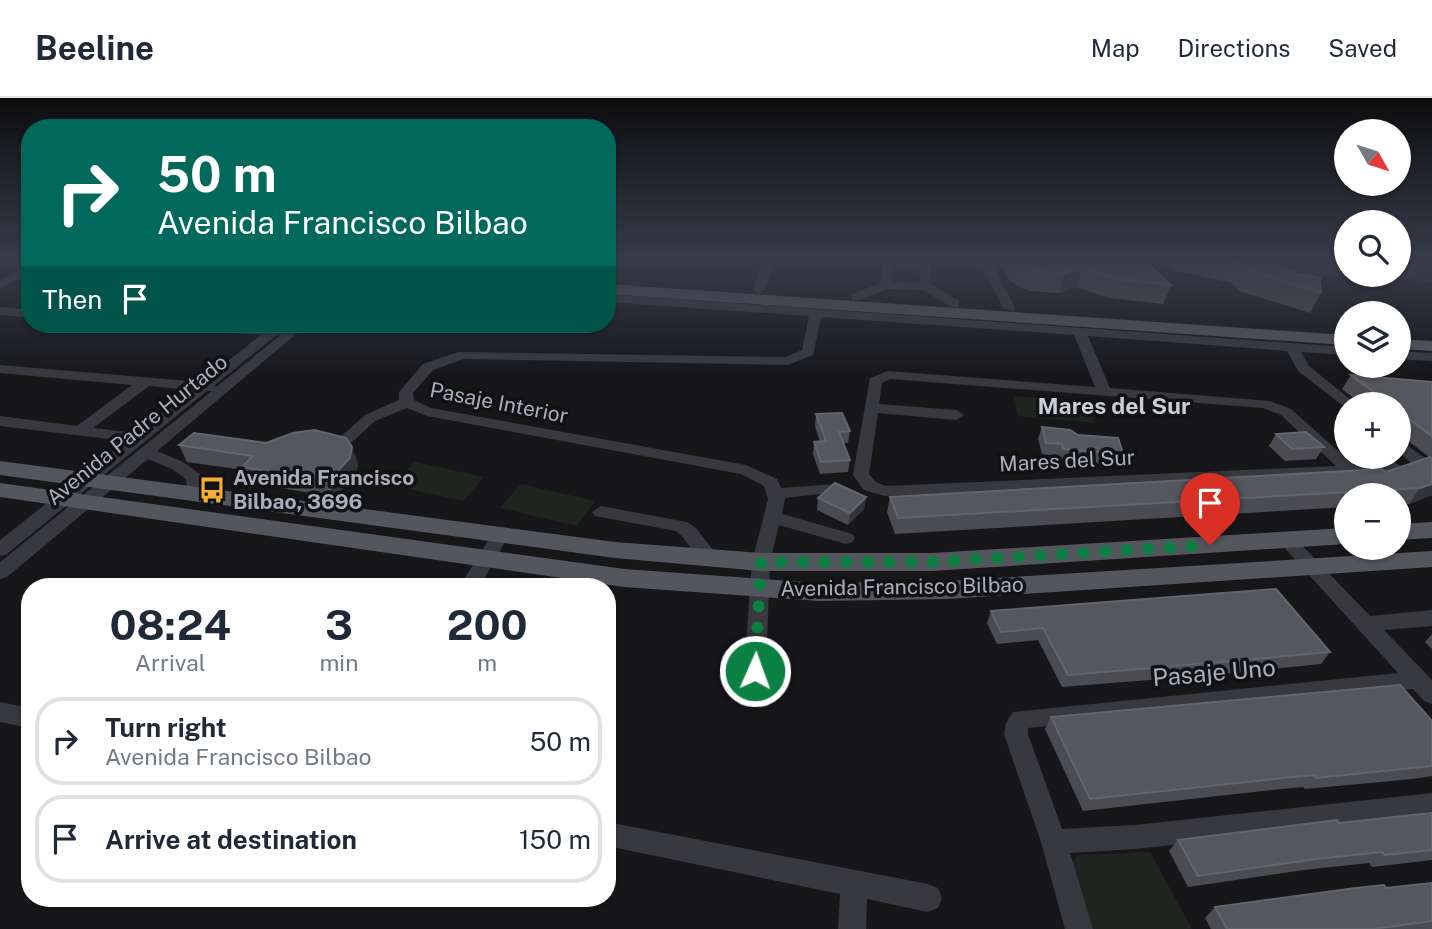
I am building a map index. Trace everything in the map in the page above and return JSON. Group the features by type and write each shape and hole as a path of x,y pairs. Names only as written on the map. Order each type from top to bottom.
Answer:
{"main road":[{"path":"734,298 1334,339"},
{"path":"867,298 1334,329"},
{"path":"1411,334 1432,336"},
{"path":"1411,345 1432,346"},
{"name":"Avenida Francisco Bilbao","path":"0,468 87,492 486,559 624,578 758,589 884,592 948,590 1432,559"},
{"name":"Avenida Francisco Bilbao","path":"0,491 194,495 615,551 761,562 932,562 1334,537"},
{"path":"1411,531 1432,530"}],"street":[{"path":"944,298 955,304"},
{"path":"1004,298 1009,308"},
{"path":"616,299 1334,350"},
{"path":"0,311 21,313"},
{"name":"Pasaje Interior","path":"776,494 766,479 746,470 427,412 407,402 408,387 422,371 435,363 463,355 788,361 808,352 816,312"},
{"path":"1079,331 1084,347 1084,364 1099,390"},
{"name":"Avenida Padre Hurtado","path":"144,446 205,387 280,333"},
{"name":"Avenida Padre Hurtado","path":"0,572 87,492 144,446 224,389 282,333"},
{"path":"1293,347 1303,368 1334,392"},
{"path":"1411,356 1432,357"},
{"path":"0,369 224,389"},
{"name":"Mares del Sur","path":"1334,455 1286,412 1278,408 1099,390 888,375 874,380 861,475 870,486 885,491 1349,469"},
{"path":"79,430 145,382"},
{"path":"344,441 370,418 407,402"},
{"path":"871,408 956,415"},
{"path":"0,421 79,430 144,446 186,469 194,478 194,495"},
{"path":"1411,454 1432,471"},
{"path":"755,671 761,562 776,494 831,488"},
{"name":"Avenida Padre Hurtado","path":"0,550 87,492"},
{"path":"601,512 681,526 690,532 711,559"},
{"path":"773,517 846,538"},
{"path":"475,578 500,535"},
{"path":"1287,540 1425,688"},
{"path":"1366,624 1432,618"},
{"name":"Pasaje Uno","path":"1054,842 1016,734 1017,723 1029,716 1425,688"},
{"path":"0,712 21,716"},
{"path":"1079,929 1054,842 1135,837 1432,805"},
{"path":"616,836 928,898"},
{"path":"852,929 854,884"}],"shaded area":[{"path":"1014,396 1088,402 1095,423 1018,416"},
{"path":"415,462 484,477 463,501 391,485"},
{"path":"521,484 595,501 577,526 500,508"},
{"path":"1150,852 1192,929 1090,929 1070,864 1079,855"}],"building":[{"path":"1355,378 1432,382 1432,436 1411,421 1411,392 1374,392"},
{"path":"842,413 850,431 839,432 850,460 821,462 814,442 826,441 816,414"},
{"path":"1042,427 1070,430 1078,435 1118,438 1123,454 1063,449 1062,444 1046,443"},
{"path":"314,430 346,438 352,447 350,458 328,481 242,467 253,456 179,445 194,433 266,443 293,433"},
{"path":"1306,432 1324,447 1292,449 1276,434"},
{"path":"1432,458 1432,484 1411,489 1411,483 1334,483 1334,493 898,518 890,497 1382,469 1386,472 1411,469 1411,463"},
{"path":"835,483 866,497 850,513 818,498"},
{"path":"1276,589 1330,652 1068,675 1043,628 1001,632 991,611"},
{"path":"1400,685 1432,721 1432,766 1316,778 1314,775 1090,799 1051,717"},
{"path":"1432,813 1432,850 1316,859 1198,876 1178,840 1337,820 1339,823"},
{"path":"1432,883 1432,921 1373,929 1227,929 1215,907 1356,888"}],"place":[{"name":"Avenida Francisco Bilbao, 3696","path":"212,490"}],"district":[{"name":"Mares del Sur","path":"1114,406"}],"route":[{"path":"755,671 761,562 932,562 1210,545"}]}
